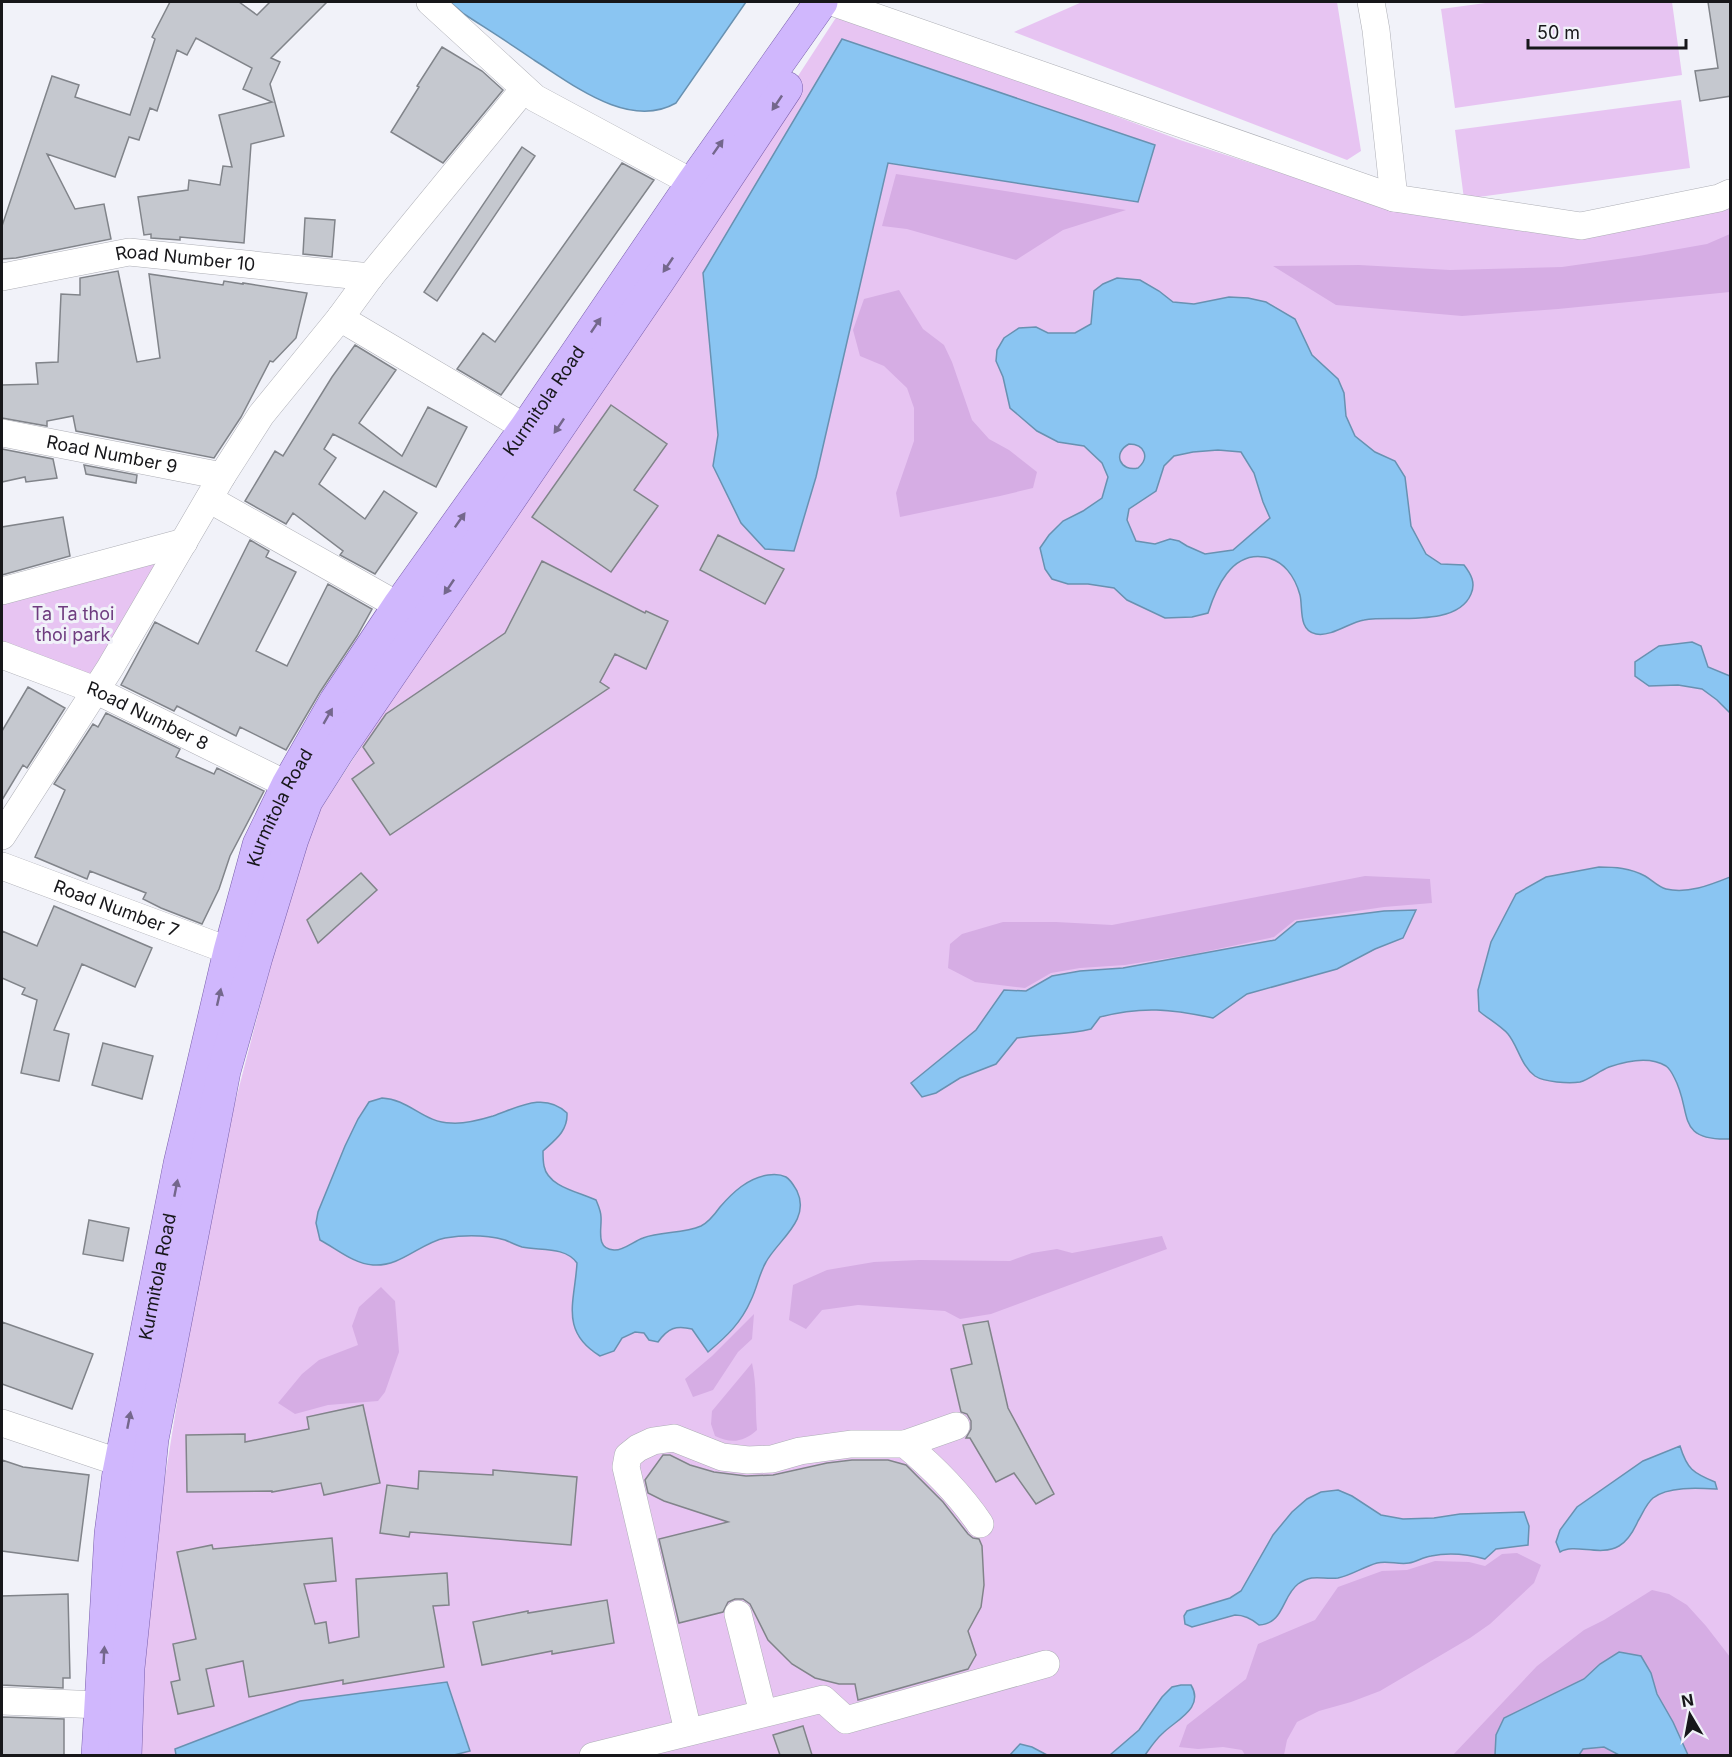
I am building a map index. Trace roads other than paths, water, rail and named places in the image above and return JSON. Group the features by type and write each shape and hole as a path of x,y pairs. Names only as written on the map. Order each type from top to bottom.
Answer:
{"main road":[{"name":"Kurmitola Road","path":"98,1755 111,1534 121,1463 180,1164 230,951 259,845 288,785 336,701 399,606 526,428 693,183 835,2"},
{"name":"Kurmitola Road","path":"125,1755 128,1668 152,1439 224,1071 292,838 306,801 664,271 835,2"}],"street":[{"path":"430,2 535,98 693,183"},
{"path":"835,2 1394,198 1581,226 1719,198 1731,193"},
{"path":"1371,2 1394,198"},
{"path":"2,836 110,668 261,415 340,318 370,277 524,89"},
{"name":"Road Number 10","path":"2,277 129,252 370,277"},
{"path":"340,318 526,428"},
{"name":"Road Number 9","path":"2,433 216,487 399,606"},
{"path":"2,591 184,542"},
{"name":"Road Number 8","path":"2,655 95,690 288,785"},
{"name":"Road Number 7","path":"2,866 230,951"},
{"path":"2,1423 121,1463"},
{"path":"688,1731 626,1467 628,1456 653,1441 674,1438 722,1457 748,1460 772,1459 800,1451 851,1444 905,1444 956,1426"},
{"path":"905,1444 948,1483 980,1524"},
{"path":"738,1614 763,1713"},
{"path":"592,1755 823,1699 846,1720 1046,1664"},
{"path":"2,1701 101,1705"}],"water":[{"path":"450,2 746,2 676,103 658,110 639,111 620,108 583,91 464,14"},
{"path":"842,39 1155,145 1138,202 888,163 816,477 794,551 765,549 741,523 713,466 718,435 703,273"},
{"path":"1117,278 1140,280 1173,302 1194,304 1229,297 1248,298 1266,302 1295,319 1312,355 1338,379 1344,393 1346,416 1355,436 1375,452 1395,461 1405,477 1411,526 1426,554 1441,564 1464,565 1469,572 1473,582 1472,590 1464,605 1439,616 1364,620 1335,631 1316,634 1310,632 1304,624 1300,595 1288,570 1264,557 1242,560 1234,566 1215,593 1208,613 1192,617 1165,618 1127,600 1114,588 1068,584 1052,579 1045,569 1040,548 1063,521 1102,498 1108,477 1102,463 1084,446 1058,442 1037,431 1010,408 1003,377 996,361 997,350 1004,338 1019,328 1036,327 1048,333 1075,333 1091,324 1094,291","holes":["1129,444 1139,446 1144,452 1144,460 1138,468 1127,467 1120,461 1121,452","1218,450 1241,452 1254,473 1270,518 1233,550 1205,554 1170,539 1155,544 1136,541 1127,520 1129,509 1156,491 1164,466 1174,456"]},
{"path":"1692,642 1701,646 1708,667 1730,676 1730,713 1702,689 1678,685 1649,686 1635,676 1635,662 1659,646"},
{"path":"1599,867 1634,871 1663,888 1674,890 1699,888 1730,877 1730,1139 1700,1135 1693,1129 1688,1122 1680,1090 1666,1066 1653,1061 1638,1060 1609,1067 1580,1082 1563,1083 1544,1080 1535,1076 1526,1067 1508,1034 1479,1011 1478,990 1491,942 1516,894 1546,877"},
{"path":"1416,910 1403,938 1375,949 1337,969 1247,994 1213,1018 1184,1012 1156,1010 1129,1011 1100,1017 1091,1029 1017,1038 996,1064 960,1078 936,1093 922,1097 911,1083 976,1030 1004,990 1026,991 1052,976 1080,971 1123,968 1275,940 1297,922 1384,911"},
{"path":"382,1098 400,1102 441,1122 451,1123 483,1119 530,1103 540,1102 558,1106 567,1113 567,1119 560,1135 543,1151 544,1166 551,1179 558,1184 596,1200 601,1215 601,1238 608,1249 617,1250 650,1236 701,1226 741,1186 768,1175 782,1175 791,1181 800,1201 800,1211 791,1229 766,1262 743,1316 708,1352 692,1329 681,1327 669,1331 658,1342 649,1340 644,1333 635,1332 622,1338 614,1351 600,1356 587,1346 574,1326 572,1314 577,1263 566,1254 522,1247 498,1238 460,1236 436,1241 393,1262 373,1265 352,1259 320,1240 316,1223 318,1212 345,1146 369,1102"},
{"path":"1680,1446 1688,1465 1701,1476 1715,1482 1717,1489 1684,1489 1659,1494 1648,1503 1630,1535 1619,1546 1604,1550 1573,1549 1560,1552 1556,1542 1560,1530 1577,1507 1643,1461"},
{"path":"1338,1490 1352,1496 1381,1515 1403,1519 1524,1512 1529,1526 1528,1545 1496,1549 1485,1559 1445,1554 1409,1563 1377,1563 1338,1578 1309,1579 1293,1589 1273,1620 1259,1625 1248,1618 1235,1615 1192,1627 1185,1624 1184,1616 1187,1611 1230,1598 1241,1591 1273,1535 1292,1512 1307,1499 1321,1492"},
{"path":"1619,1652 1641,1656 1651,1673 1657,1694 1688,1755 1619,1755 1604,1747 1583,1749 1579,1755 1495,1755 1496,1735 1504,1718 1584,1679 1600,1664"},
{"path":"447,1682 470,1751 454,1755 176,1755 175,1749 300,1701"},
{"path":"1191,1685 1194,1693 1192,1707 1160,1735 1145,1755 1110,1755 1139,1730 1162,1697 1172,1687"},
{"path":"1020,1744 1032,1747 1047,1755 1010,1755"}],"park label":[{"name":"Ta Ta thoi thoi park","path":"73,624"}]}
